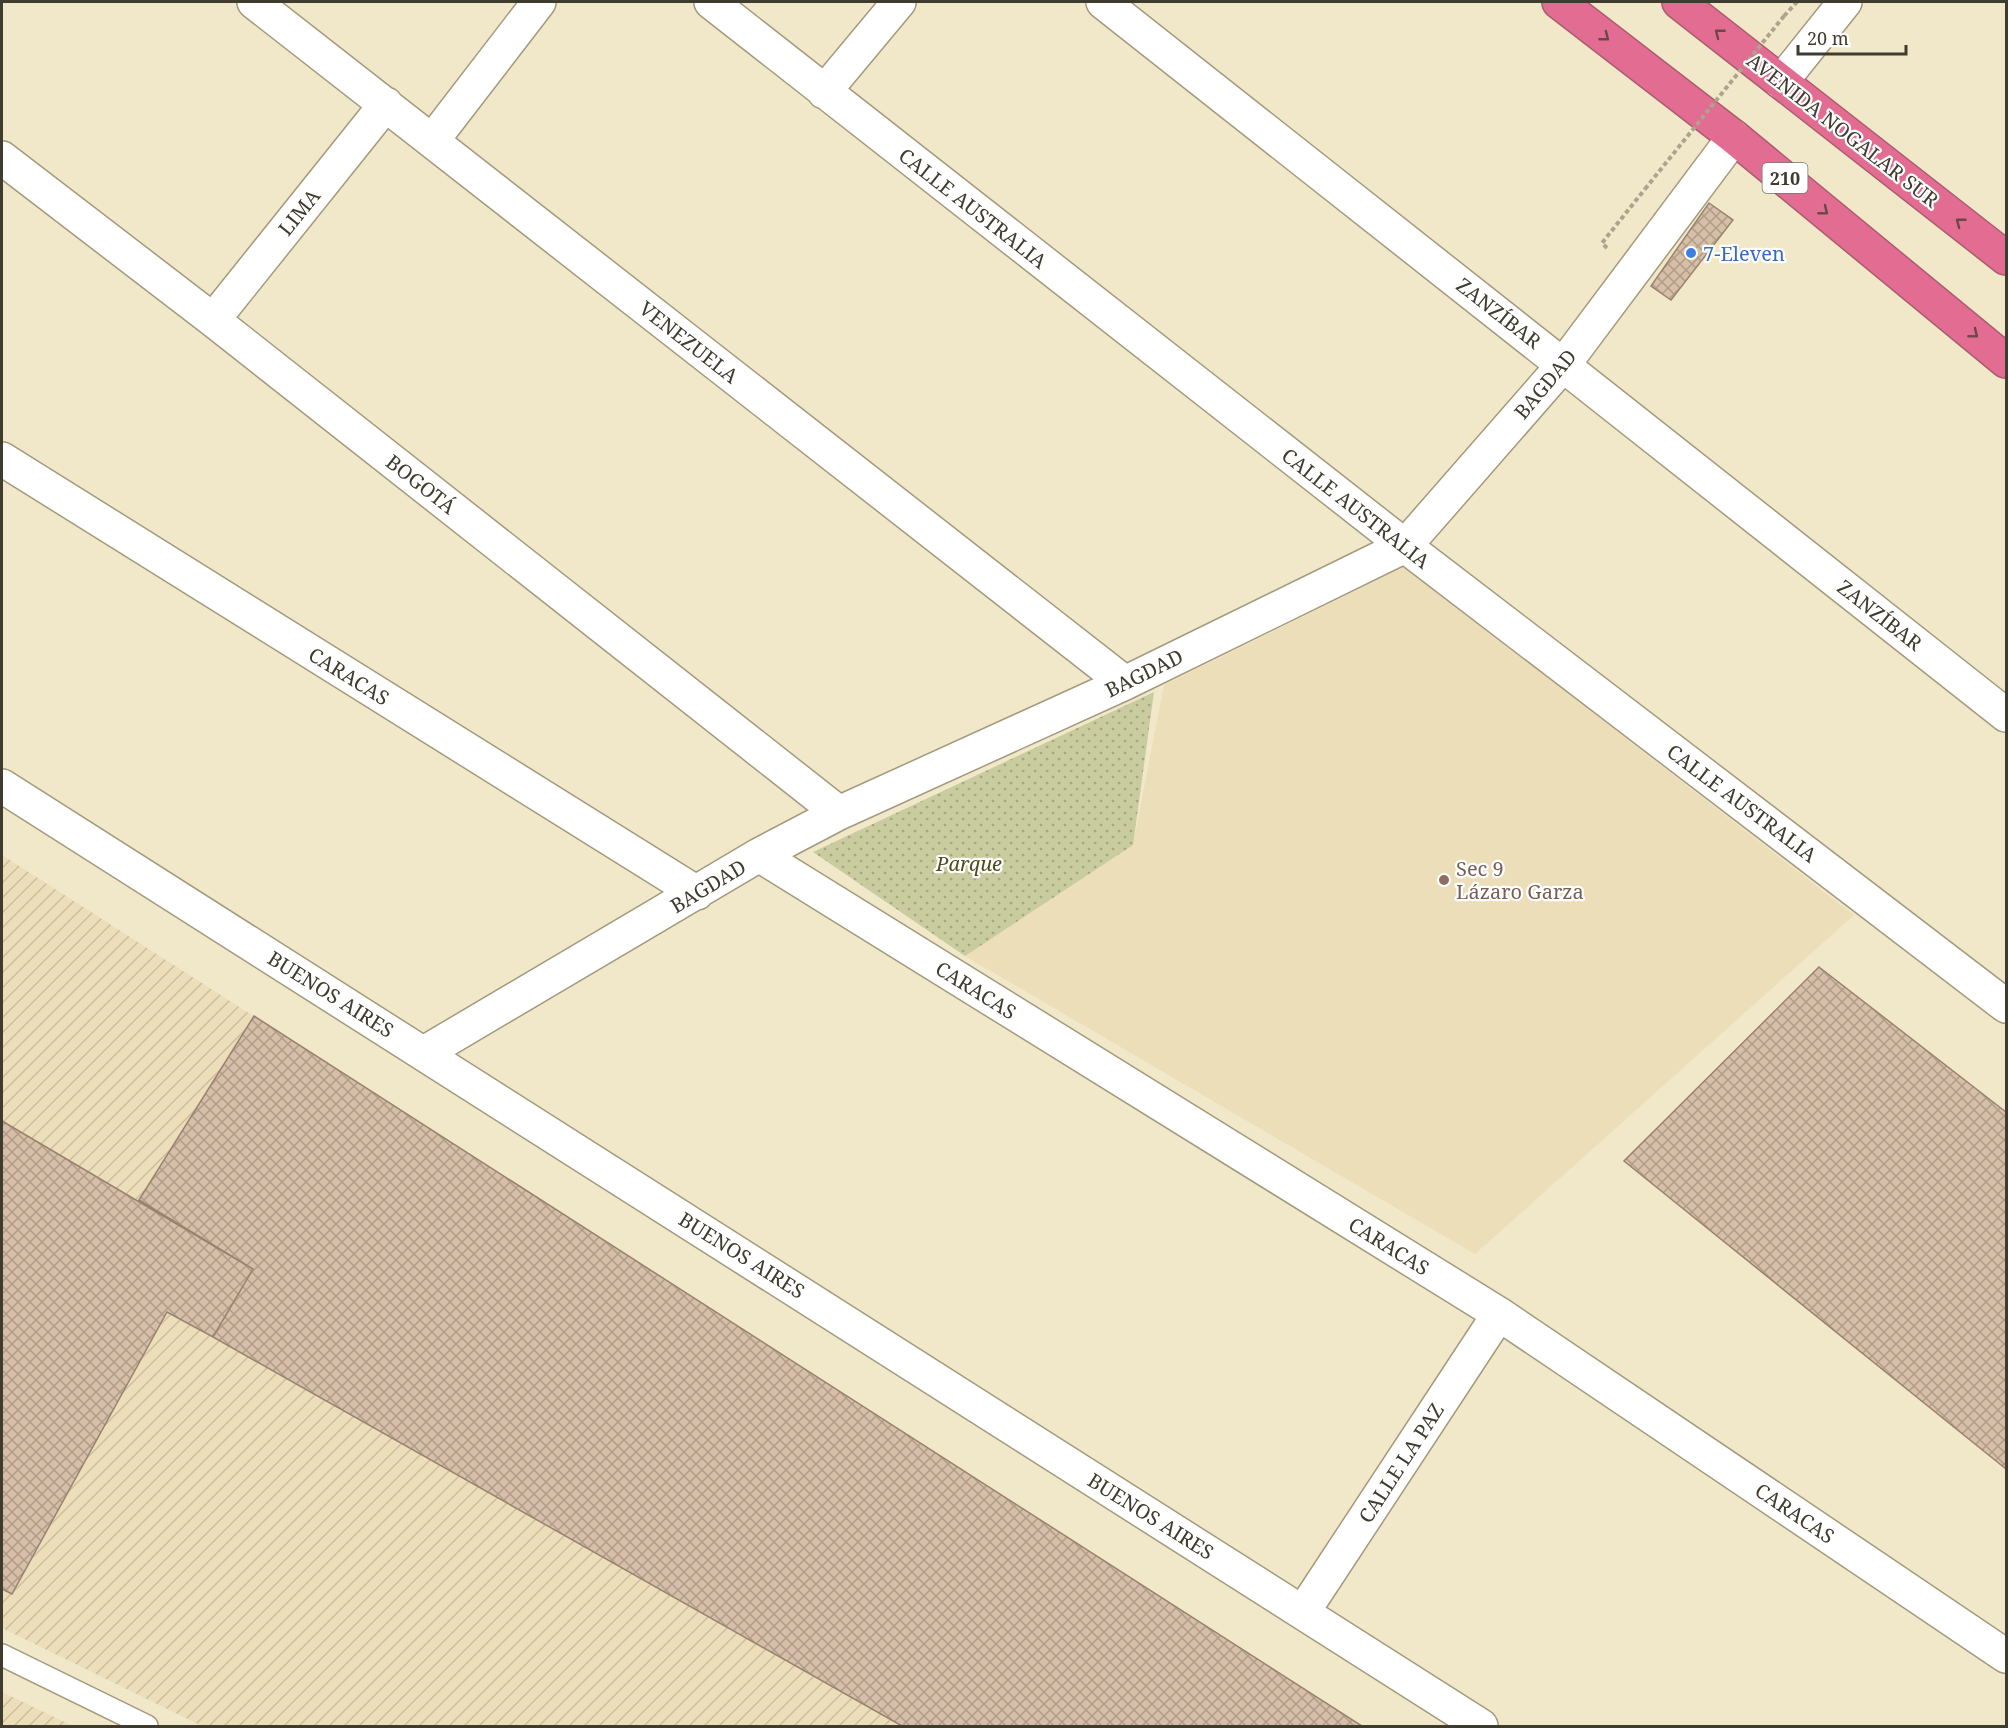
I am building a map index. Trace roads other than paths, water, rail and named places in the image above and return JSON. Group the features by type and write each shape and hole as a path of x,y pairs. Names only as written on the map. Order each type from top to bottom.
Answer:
{"highway":[{"name":"210","path":"1559,2 1734,137 2007,361"},
{"name":"AVENIDA NOGALAR SUR","path":"1679,2 2007,258"}],"street":[{"name":"VENEZUELA","path":"254,2 1125,683"},
{"path":"432,141 539,2"},
{"name":"CALLE AUSTRALIA","path":"711,2 1405,546 2007,1006"},
{"path":"824,92 899,2"},
{"name":"ZANZÍBAR","path":"1104,2 2007,715"},
{"path":"1781,82 1845,2"},
{"name":"LIMA","path":"213,320 386,104"},
{"name":"BAGDAD","path":"424,1053 759,855 839,813 1125,683 1405,546 1564,364 1734,137"},
{"name":"BOGOTÁ","path":"2,158 213,320 839,813"},
{"name":"CARACAS","path":"2,459 697,892"},
{"name":"BUENOS AIRES","path":"2,786 1480,1726"},
{"name":"CARACAS","path":"759,855 1498,1314 2007,1656"},
{"name":"CALLE LA PAZ","path":"1303,1612 1498,1314"}],"lane":[{"path":"2,1655 147,1726"}],"place":[{"name":"7-Eleven","path":"1691,253"},
{"name":"Sec 9 Lázaro Garza","path":"1444,880"}],"park label":[{"name":"Parque","path":"969,863"}]}
